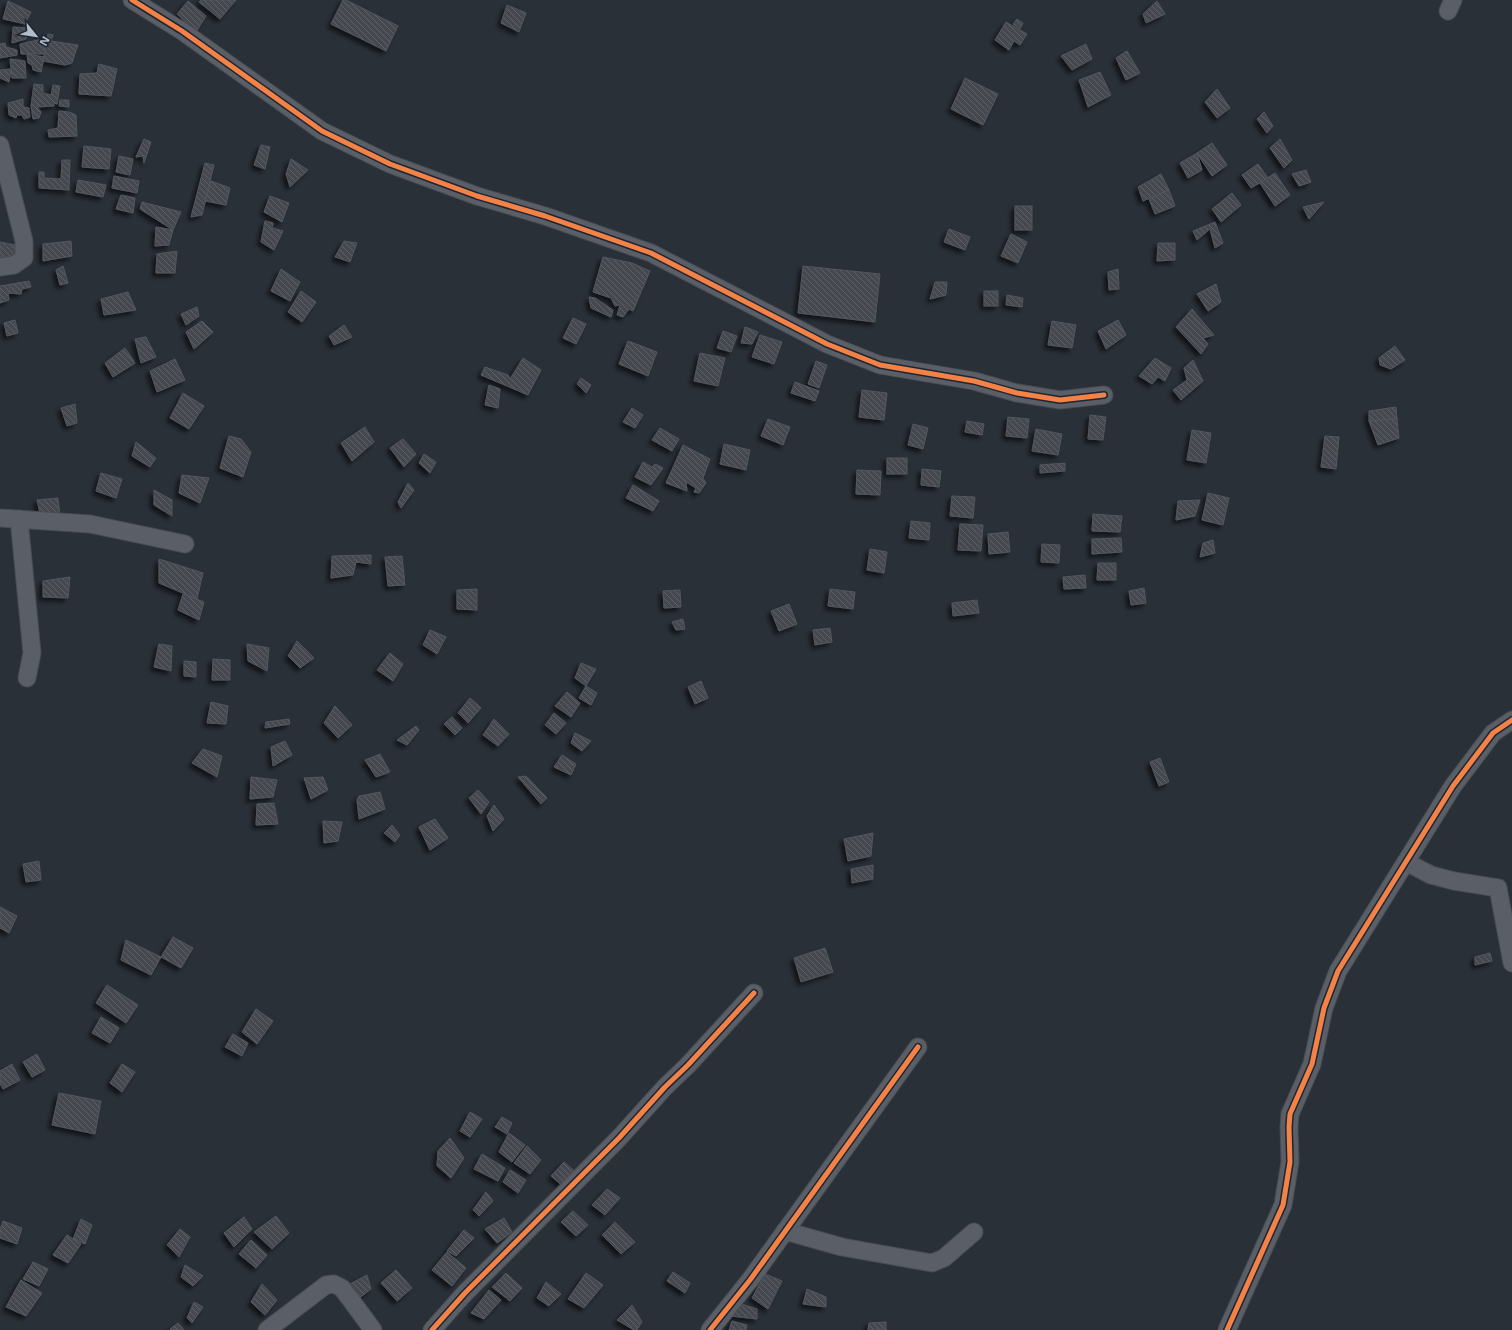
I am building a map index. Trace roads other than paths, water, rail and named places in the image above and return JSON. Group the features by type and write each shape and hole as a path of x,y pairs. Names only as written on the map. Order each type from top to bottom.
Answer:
{"street":[{"path":"132,0 182,31 322,131 390,164 477,196 545,216 651,253 827,344 880,365 974,381 1017,393 1060,400 1104,396"},
{"path":"0,145 24,241 24,258 14,266 0,267"},
{"path":"0,518 90,524 185,544"},
{"path":"19,519 32,653 26,678"},
{"path":"1227,1330 1283,1205 1290,1162 1290,1114 1312,1064 1324,1008 1338,971 1453,786 1493,733 1512,720"},
{"path":"1406,862 1431,875 1454,881 1505,889 1512,963"},
{"path":"432,1330 470,1288 619,1138 754,993"},
{"path":"710,1330 750,1280 918,1048"},
{"path":"785,1231 842,1247 932,1263 944,1258 974,1232"},
{"path":"267,1330 326,1285 334,1284 342,1288 373,1330"}]}
